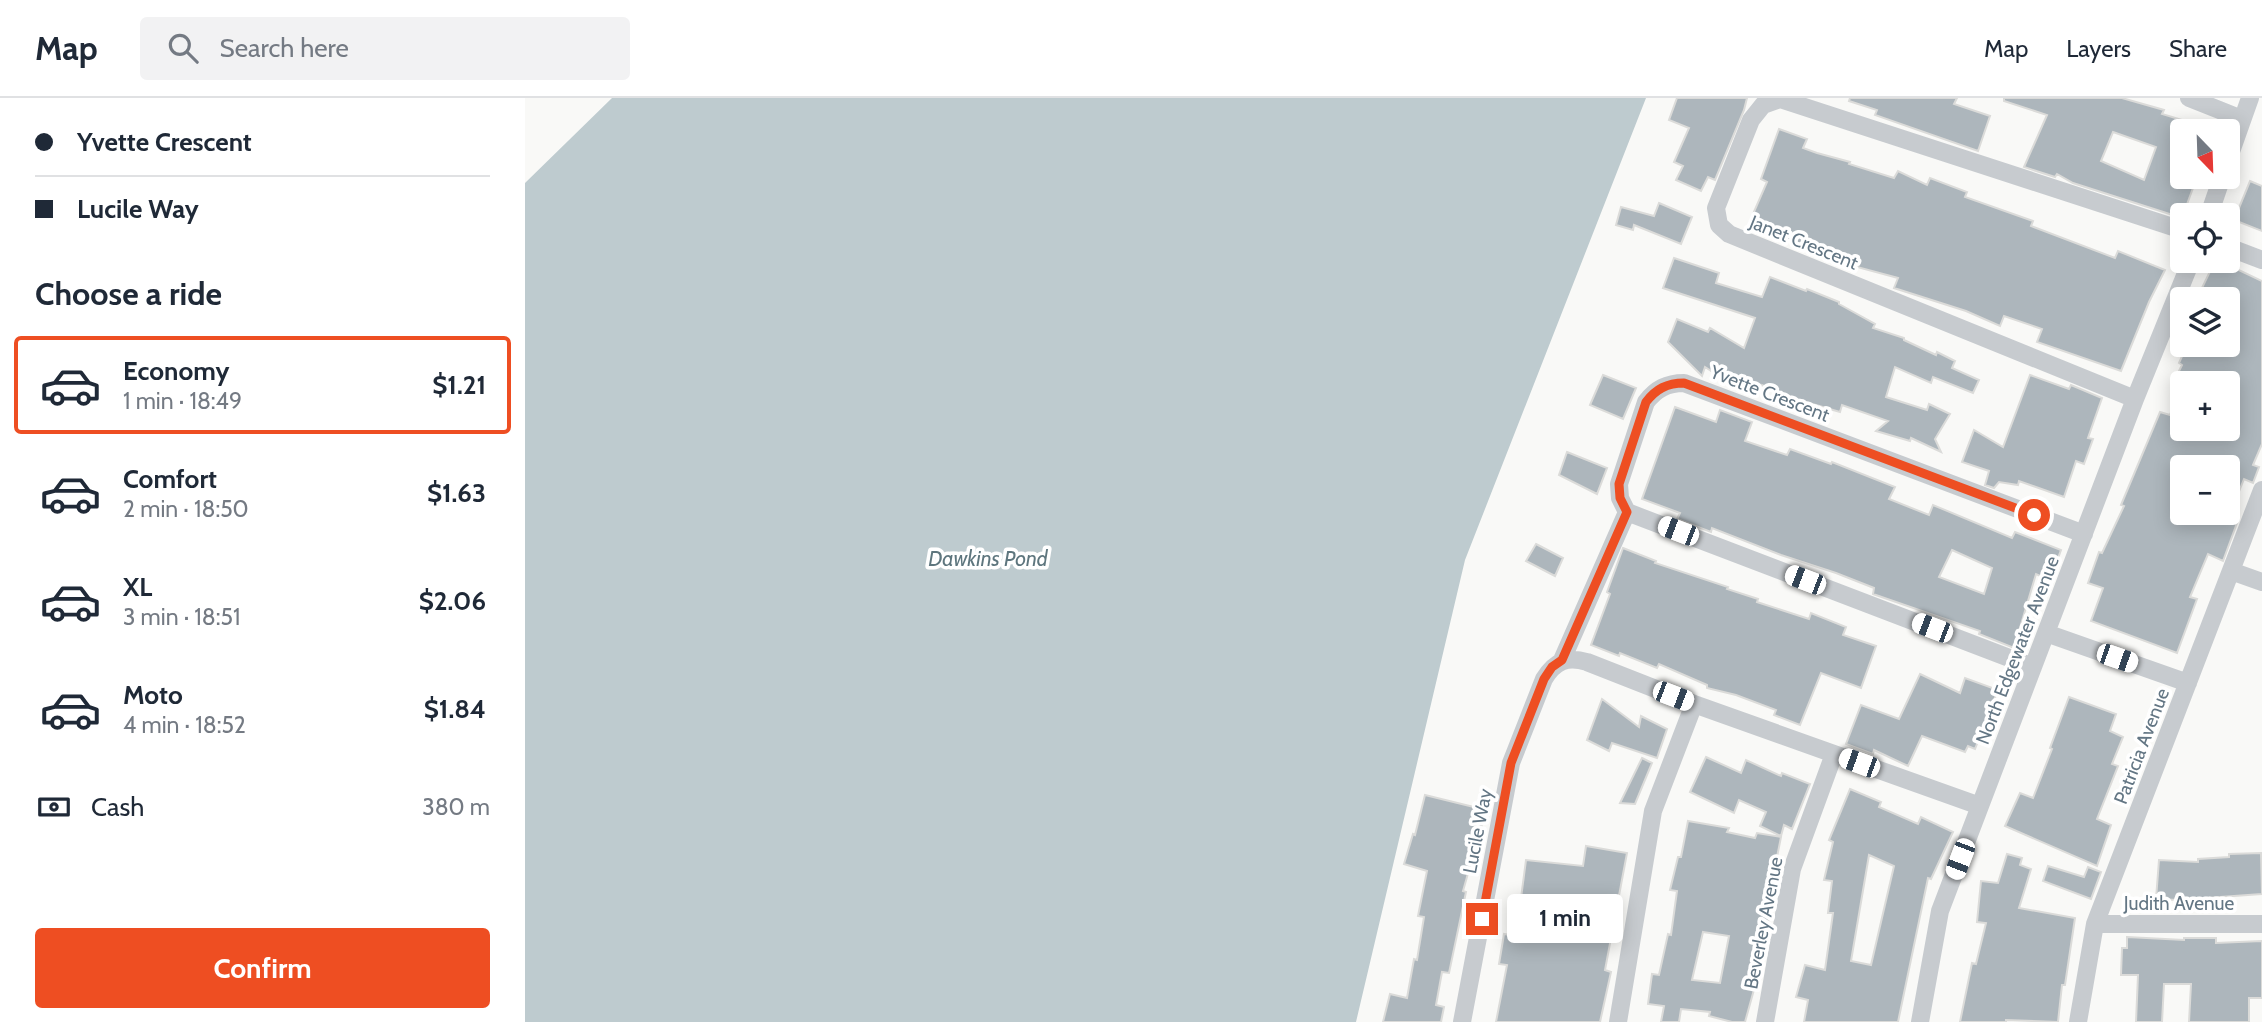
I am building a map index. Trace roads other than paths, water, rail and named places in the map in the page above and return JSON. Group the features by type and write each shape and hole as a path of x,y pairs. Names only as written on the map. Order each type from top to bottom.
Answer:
{"street":[{"path":"2189,98 2242,119"},
{"path":"2240,125 2250,98"},
{"name":"Janet Crescent","path":"2135,399 1729,234 1719,225 1716,208 1751,120 1763,105 1780,99 2170,226"},
{"path":"2240,252 2262,260"},
{"name":"North Edgewater Avenue","path":"1920,1022 1940,911 2135,399 2186,273"},
{"name":"Yvette Crescent","path":"1627,512 1620,498 1619,484 1646,402 1653,392 1664,386 1684,383 2084,534"},
{"name":"Patricia Avenue","path":"2078,1022 2095,924 2262,490"},
{"path":"1627,512 2033,667"},
{"name":"Lucile Way","path":"1461,1022 1511,763 1544,679 1552,667 1562,660 1627,512"},
{"path":"2231,571 2262,582"},
{"path":"2046,633 2188,683"},
{"path":"1562,660 1587,662 1694,704 1980,806"},
{"path":"1618,1022 1653,811 1694,704"},
{"name":"Beverley Avenue","path":"1765,1022 1792,869 1835,754"},
{"name":"Judith Avenue","path":"2095,924 2262,924"}],"water":[{"name":"Dawkins Pond","path":"612,98 1646,98 1465,560 1356,1022 525,1022 525,183"}]}
